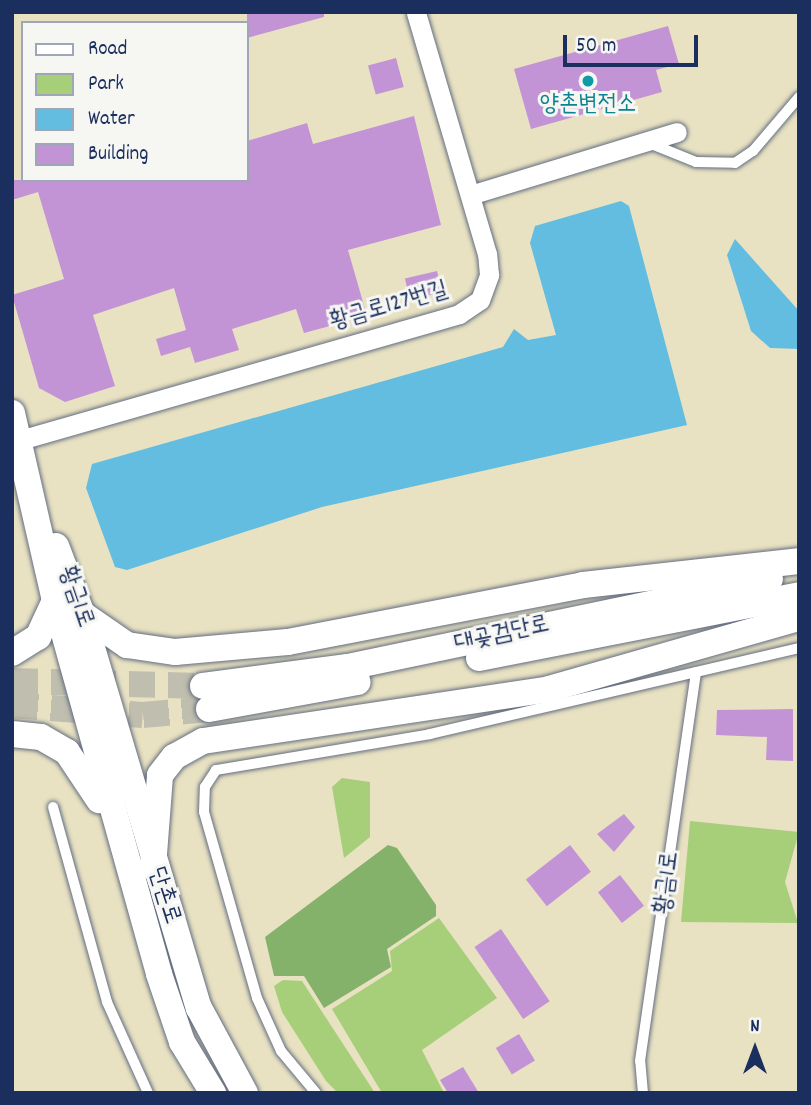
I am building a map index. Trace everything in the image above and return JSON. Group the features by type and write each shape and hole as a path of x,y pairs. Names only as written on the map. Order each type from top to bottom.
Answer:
{"main road":[{"name":"황금1로","path":"12,413 38,506 55,601 92,690"},
{"name":"황금1로","path":"38,506 82,614 92,690"},
{"path":"82,614 127,645 175,652 288,642 583,585 799,561"},
{"name":"대곶검단로","path":"799,573 206,698 799,595"},
{"path":"12,653 38,637 55,601"},
{"path":"153,867 160,775 174,757 203,741 569,692 799,618"},
{"name":"단촌로","path":"92,690 127,856 172,1017 213,1093"},
{"name":"단촌로","path":"92,690 206,1026 245,1093"},
{"path":"12,734 41,737 67,752 87,775 127,856"}],"street":[{"name":"황금로127번길","path":"20,440 471,309 489,275 470,195 416,12"},
{"path":"470,195 677,132"}],"lane":[{"path":"646,141 696,162 735,163 753,151 799,97"},
{"path":"316,1093 265,1021 204,812 209,778 240,762 396,740 569,692 696,672 799,648"},
{"name":"황금1로","path":"643,1093 640,1061 696,672"},
{"path":"53,807 107,1002 148,1093"}],"green space":[{"path":"342,778 370,782 370,837 344,858 332,787"},
{"path":"690,821 799,832 785,882 798,923 681,922"},
{"path":"388,845 397,848 436,905 436,916 387,949 391,967 324,1008 304,976 274,976 265,937"},
{"path":"439,918 497,998 422,1050 444,1093 382,1093 332,1009 392,971 390,951"},
{"path":"283,980 302,981 375,1093 338,1093 326,1081 282,1012 274,986"}],"water":[{"path":"621,201 629,206 687,425 322,507 127,570 115,567 86,488 92,464 503,347 514,329 528,340 556,335 530,243 535,226"},
{"path":"735,239 799,311 799,349 770,348 751,331 727,255"}],"building":[{"path":"247,12 324,12 324,17 248,38"},
{"name":"양촌변전소","path":"668,26 679,64 656,70 662,92 531,129 514,69"},
{"path":"396,58 404,87 376,94 368,66"},
{"path":"414,116 441,225 348,250 367,316 304,333 296,309 232,329 239,350 195,363 190,347 161,356 156,339 186,330 174,288 93,315 115,386 65,402 39,388 12,295 64,279 38,192 12,200 12,180 248,182 248,141 307,123 313,144"},
{"path":"437,271 442,292 410,300 405,278"},
{"path":"793,709 793,761 766,760 767,737 716,735 717,710"},
{"path":"624,814 635,827 614,852 597,834"},
{"path":"570,845 591,872 547,906 526,879"},
{"path":"620,875 644,906 622,923 598,892"},
{"path":"501,929 550,1001 523,1019 474,947"},
{"path":"519,1034 535,1061 512,1074 496,1048"},
{"path":"463,1067 479,1093 448,1093 440,1080"}],"tunnel":[{"path":"12,681 203,686"},
{"path":"12,705 143,715 209,709"}],"place":[{"name":"양촌변전소","path":"588,81"}]}
